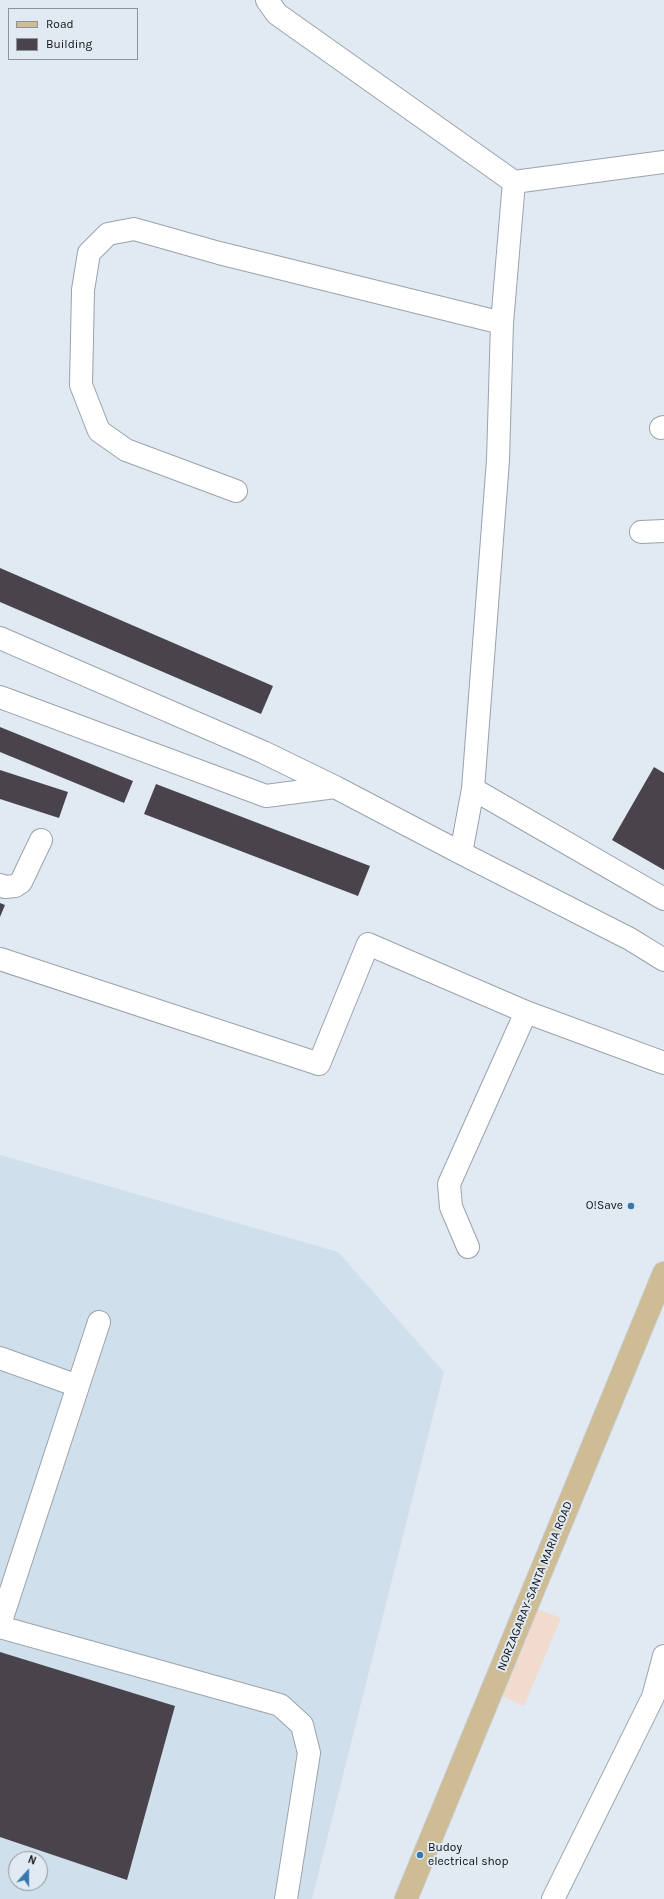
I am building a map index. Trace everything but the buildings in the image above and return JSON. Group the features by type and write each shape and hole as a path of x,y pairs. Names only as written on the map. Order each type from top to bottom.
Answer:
{"main road":[{"name":"NORZAGARAY-SANTA MARIA ROAD","path":"406,1899 664,1273"}],"street":[{"path":"267,0 277,14 514,182 664,162"},
{"path":"461,853 473,789 498,460 502,323 514,182"},
{"path":"236,491 126,450 99,431 81,385 83,290 89,253 108,234 134,229 219,253 502,323"},
{"path":"641,532 664,531"},
{"path":"0,638 263,752 335,787 630,939 664,960"},
{"path":"0,697 266,796 335,787"},
{"path":"473,789 664,898"},
{"path":"0,885 5,887 15,886 21,882 41,840"},
{"path":"0,959 319,1064 368,944 526,1012 664,1063"},
{"path":"468,1247 451,1207 449,1184 526,1012"},
{"path":"0,1624 99,1322"},
{"path":"0,1358 78,1386"},
{"path":"0,1628 280,1705 302,1725 309,1753 286,1899"},
{"path":"553,1899 653,1697 664,1656"}],"shaded area":[{"path":"0,1155 338,1252 444,1372 312,1899 0,1899"},
{"path":"535,1608 561,1618 524,1706 499,1695"}],"place":[{"name":"O!Save","path":"631,1206"},
{"name":"Budoy electrical shop","path":"420,1855"}]}
